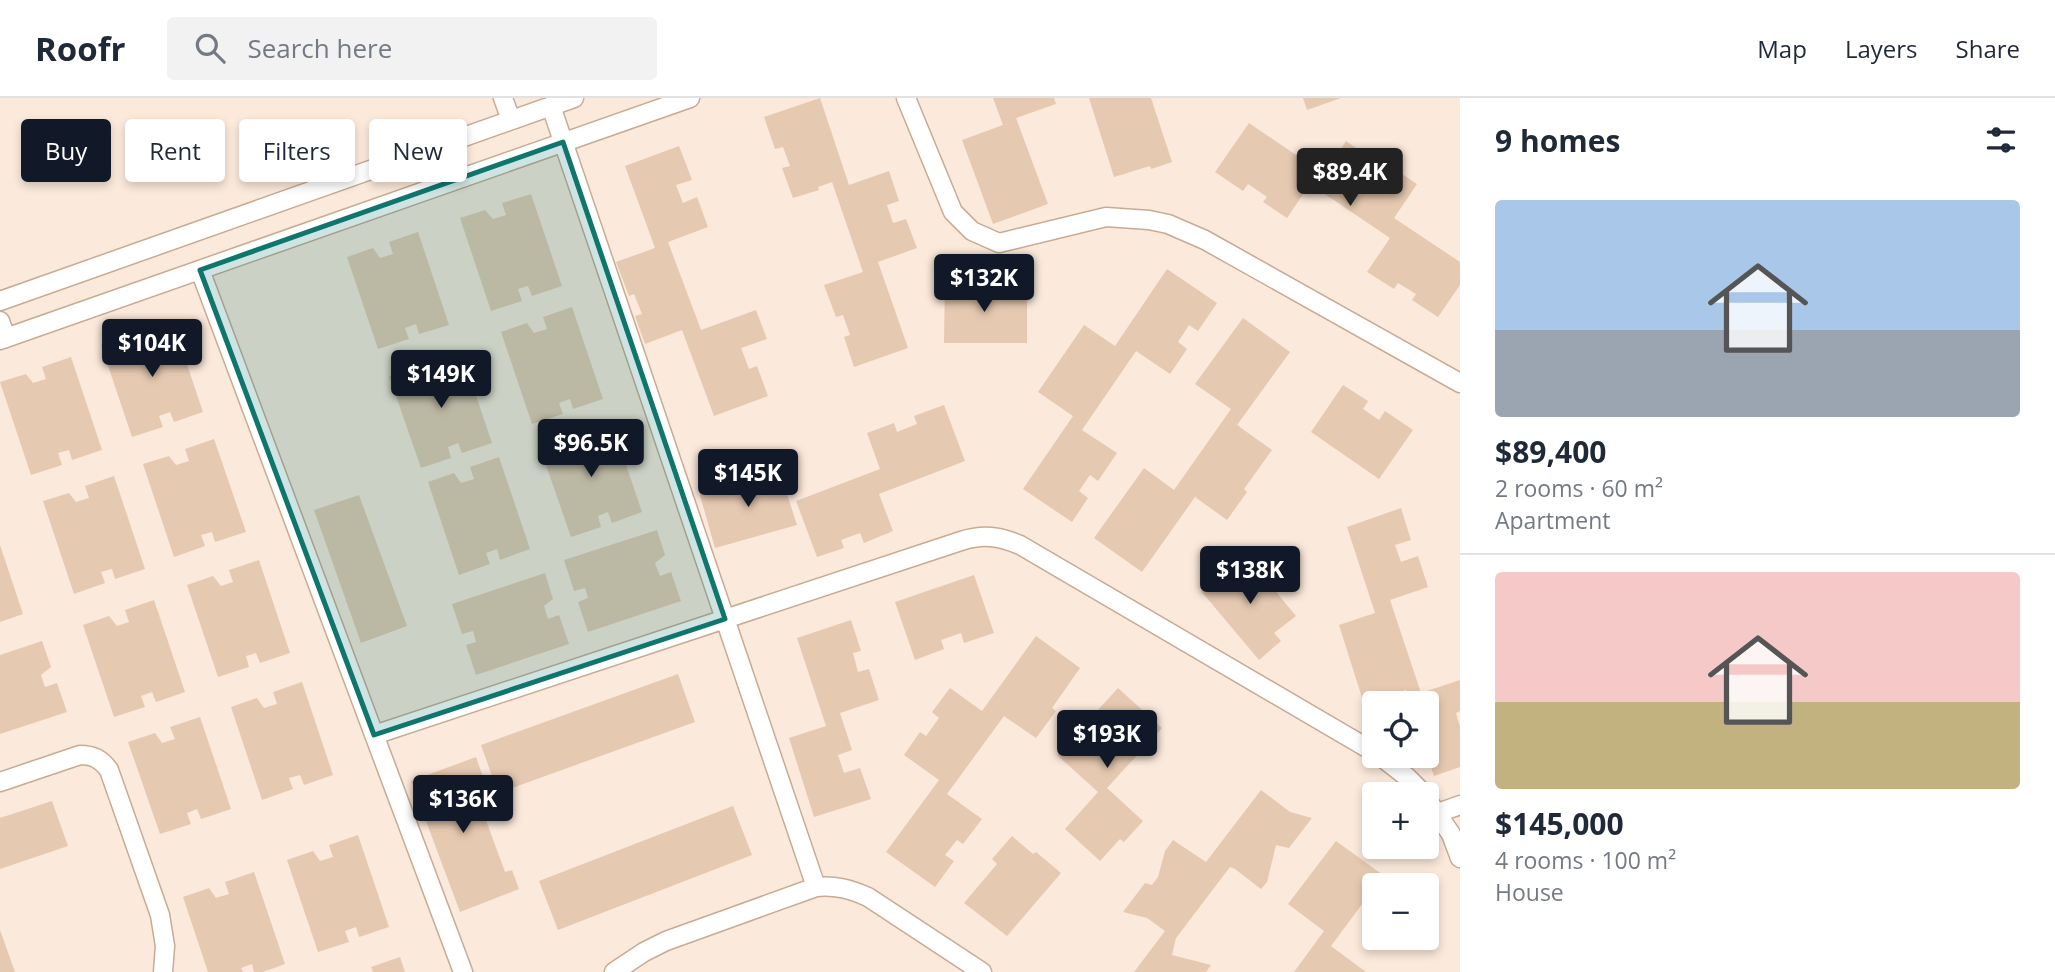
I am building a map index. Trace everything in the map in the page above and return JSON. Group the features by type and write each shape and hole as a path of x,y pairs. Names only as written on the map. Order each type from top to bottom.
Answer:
{"street":[{"path":"503,98 511,120"},
{"path":"0,301 574,98"},
{"path":"0,321 3,339 690,98"},
{"path":"906,98 953,212 972,231 985,239 999,243 1106,217 1128,217 1168,224 1205,240 1460,383"},
{"path":"551,106 816,887"},
{"path":"200,270 463,972"},
{"path":"374,735 961,541 993,536 1020,545 1362,745"},
{"path":"0,782 80,755 93,756 104,764 109,770 160,915 165,946 163,972"},
{"path":"1395,768 1412,782"},
{"path":"1439,813 1460,805"},
{"path":"1439,815 1451,834 1460,858"},
{"path":"614,972 666,941 816,887 840,887 868,897 982,972"}],"highlighted area":[{"path":"563,142 725,619 374,735 200,270"}],"building":[{"path":"820,98 849,185 889,171 899,201 887,205 893,223 906,219 917,248 878,262 908,348 854,367 844,337 850,335 843,315 836,317 824,285 863,272 832,182 818,187 819,190 793,198 782,168 790,166 783,147 775,149 764,117"},
{"path":"993,98 1054,98 1056,104 1016,118 1048,204 993,224 962,140 1003,125"},
{"path":"1089,98 1151,98 1172,162 1114,177"},
{"path":"1303,98 1341,98 1307,110"},
{"path":"1249,123 1324,174 1346,141 1387,169 1390,166 1417,184 1394,218 1460,262 1460,285 1438,317 1412,300 1416,294 1398,283 1394,289 1367,272 1390,238 1310,184 1287,218 1263,202 1267,197 1248,184 1243,191 1215,172"},
{"path":"679,146 692,180 676,185 683,203 697,197 708,227 668,242 701,330 756,310 767,339 741,348 749,369 757,366 768,396 714,416 682,330 645,344 635,316 642,314 634,294 629,296 616,262 655,248 625,166"},
{"path":"531,194 562,286 532,296 528,286 518,289 522,301 491,311 460,218 485,210 493,219 506,215 502,203"},
{"path":"418,232 449,325 419,334 416,324 405,328 409,339 378,349 347,257 373,248 380,258 393,254 389,242"},
{"path":"1167,269 1217,303 1198,331 1189,325 1178,342 1187,349 1170,374 1136,351 1082,430 1117,453 1098,481 1090,475 1079,491 1088,498 1072,522 1023,489 1073,416 1038,392 1084,325 1115,346"},
{"path":"945,280 979,280 979,295 1000,295 1000,287 1027,287 1027,343 944,343"},
{"path":"572,307 603,399 573,409 570,399 559,403 563,414 532,424 501,332 527,323 534,333 547,329 543,317"},
{"path":"1243,318 1290,352 1237,425 1272,450 1244,489 1247,492 1227,520 1195,497 1142,572 1094,538 1144,468 1174,490 1231,409 1195,384"},
{"path":"172,320 203,412 174,422 170,412 159,416 163,427 132,437 101,345 127,336 135,346 147,342 143,330"},
{"path":"461,351 492,443 462,453 458,443 448,447 451,458 421,468 389,376 415,367 423,377 436,372 432,361"},
{"path":"71,357 102,450 72,460 69,450 58,453 62,465 31,475 0,382 26,374 33,383 46,379 42,367"},
{"path":"1343,385 1368,401 1363,409 1379,420 1385,411 1413,430 1379,479 1311,432"},
{"path":"944,405 965,461 879,494 893,531 864,543 860,533 841,540 844,548 817,557 796,501 880,469 867,433 894,423 897,432 917,424 914,416"},
{"path":"611,420 642,512 612,523 608,512 598,516 601,527 571,537 539,445 565,436 573,446 585,442 581,430"},
{"path":"214,439 246,532 215,542 212,532 201,535 205,546 174,557 143,464 169,456 176,465 189,461 185,449"},
{"path":"499,457 530,549 500,560 497,549 486,553 490,564 459,575 428,482 454,473 461,483 474,479 470,467"},
{"path":"778,466 797,525 715,548 699,492 729,483 731,492 751,487 748,474"},
{"path":"114,476 145,569 115,579 112,569 101,572 105,583 74,594 43,501 69,493 76,502 89,498 85,486"},
{"path":"359,495 407,626 361,643 314,510"},
{"path":"1401,508 1411,540 1395,545 1401,562 1418,556 1428,587 1390,600 1420,691 1362,691 1362,698 1339,625 1375,613 1347,527"},
{"path":"657,530 665,555 655,563 660,576 671,572 681,601 588,632 578,602 588,598 585,588 574,591 564,560"},
{"path":"0,545 23,614 0,622"},
{"path":"1245,554 1296,616 1274,633 1281,641 1259,660 1201,591"},
{"path":"259,560 290,653 260,663 256,653 246,656 249,667 218,677 187,585 213,576 221,586 233,582 229,570"},
{"path":"545,573 553,599 544,606 548,619 559,615 569,644 476,675 466,645 476,642 473,631 462,634 452,604"},
{"path":"974,575 994,633 964,643 961,633 941,640 944,649 915,660 895,602"},
{"path":"154,600 185,692 156,702 152,692 141,696 145,707 114,717 83,625 109,616 117,626 129,622 125,610"},
{"path":"851,620 861,651 853,653 858,672 869,669 879,700 840,713 852,750 838,755 844,773 860,768 871,799 814,817 789,738 826,726 797,638"},
{"path":"1036,636 1080,668 1052,708 1056,711 1036,738 1004,716 947,794 982,819 963,844 957,840 945,855 954,861 935,887 886,852 939,780 904,755 920,732 926,736 939,718 932,712 950,688 982,711"},
{"path":"42,641 51,667 41,675 45,687 57,683 67,712 0,734 0,655"},
{"path":"678,674 695,722 498,793 481,745"},
{"path":"1460,680 1460,711 1456,713 1460,727 1460,767 1434,776 1431,768 1439,768 1439,691 1427,691"},
{"path":"302,682 333,775 304,785 300,775 289,778 293,789 262,800 231,707 257,698 264,708 277,704 273,692"},
{"path":"1118,688 1162,728 1107,788 1143,821 1124,842 1120,839 1100,861 1065,829 1098,792 1057,755"},
{"path":"200,717 231,809 201,819 197,809 187,813 191,824 160,834 128,742 155,733 162,743 175,739 170,727"},
{"path":"476,757 483,777 472,781 505,872 512,870 519,889 460,912 411,781"},
{"path":"1261,790 1290,812 1312,818 1289,848 1276,845 1267,882 1261,889 1230,867 1176,938 1172,955 1211,965 1206,972 1134,972 1165,931 1147,918 1123,912 1145,883 1152,885 1158,877 1165,851 1173,840 1206,862"},
{"path":"52,801 68,846 0,869 0,818"},
{"path":"733,806 752,855 558,930 539,881"},
{"path":"358,835 389,927 359,937 356,927 345,931 349,942 318,952 287,860 313,851 320,861 333,857 329,845"},
{"path":"1012,836 1061,873 1007,936 964,903 997,864 992,859"},
{"path":"1336,841 1380,873 1362,873 1362,904 1331,946 1366,972 1294,972 1324,931 1288,904"},
{"path":"254,872 285,964 263,972 254,972 252,964 241,968 243,972 208,972 183,897 209,888 216,898 229,894 225,882"},
{"path":"0,930 15,972 0,972"},
{"path":"400,957 405,972 373,972 371,967"}]}
